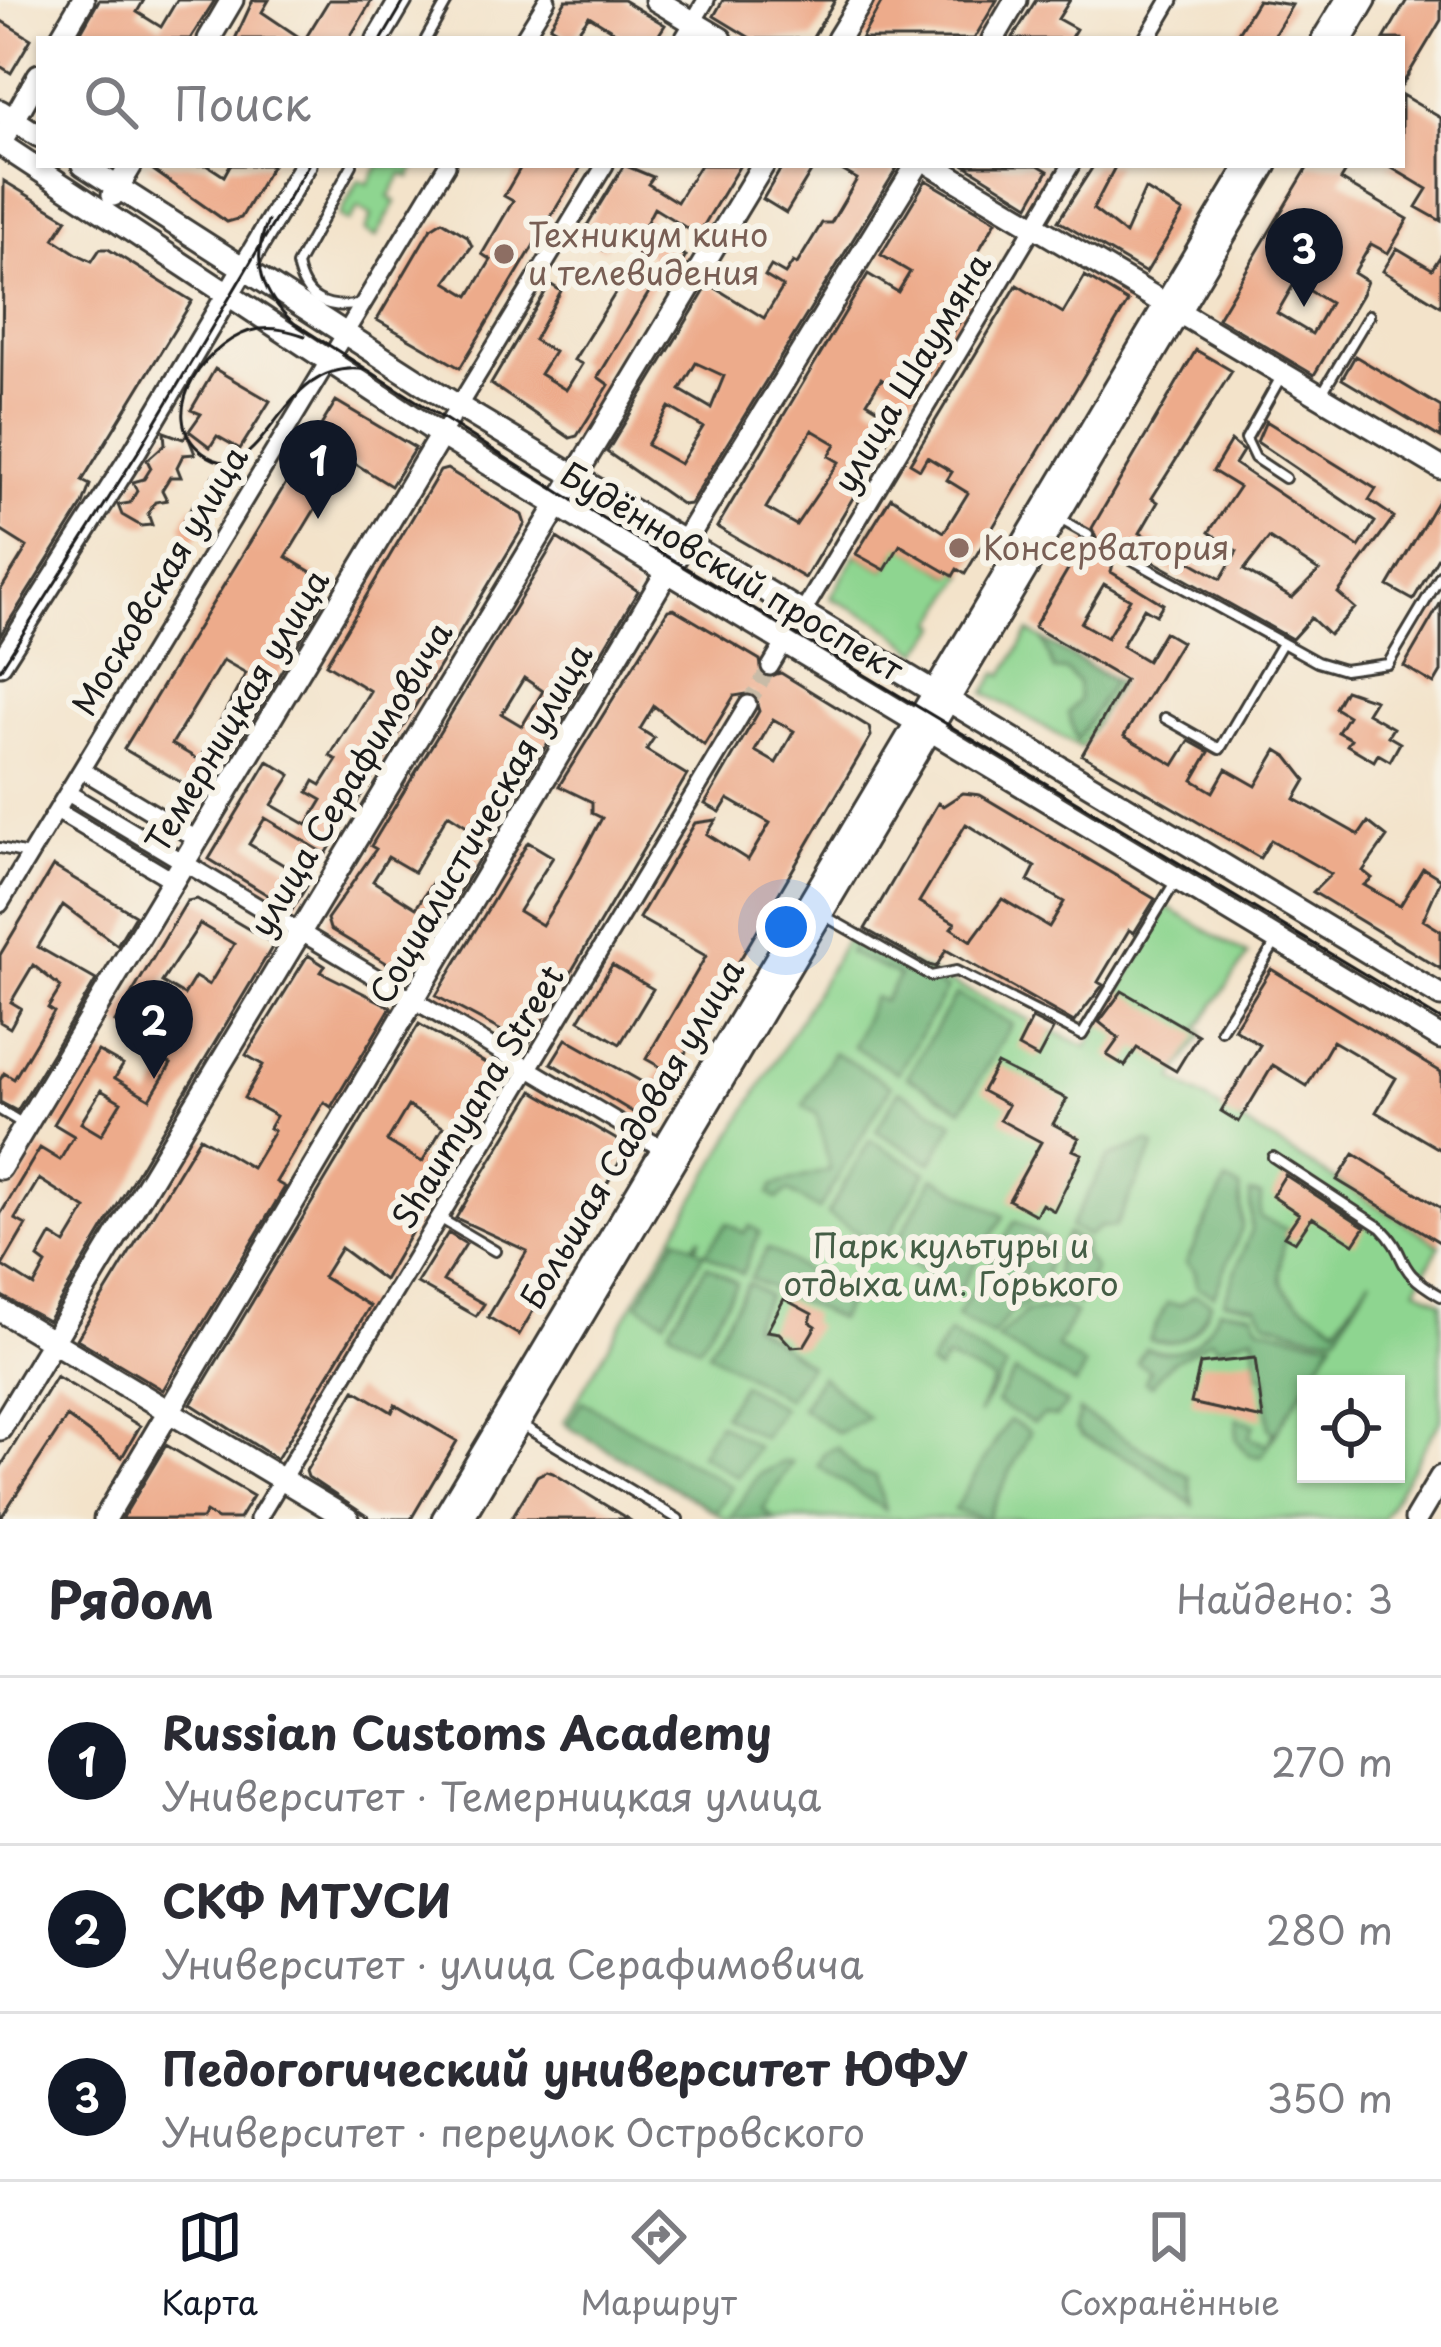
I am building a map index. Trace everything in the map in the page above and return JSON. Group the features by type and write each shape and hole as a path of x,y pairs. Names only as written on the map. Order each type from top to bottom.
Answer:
{"main road":[{"path":"62,36 83,0"},
{"path":"210,36 232,0"},
{"path":"380,36 401,0"},
{"path":"656,0 688,30"},
{"path":"840,36 862,0"},
{"path":"995,36 1016,0"},
{"path":"1325,36 1347,0"},
{"path":"1344,36 1365,0"},
{"path":"0,144 7,115 36,79"},
{"path":"7,115 36,134"},
{"name":"Будённовский проспект","path":"0,144 36,167"},
{"name":"Будённовский проспект","path":"37,168 441,435 1441,1038"},
{"name":"Будённовский проспект","path":"88,168 458,406 1441,996"},
{"path":"103,211 129,168"},
{"path":"0,664 302,168"},
{"name":"улица Серафимовича","path":"0,1429 572,473 761,168"},
{"name":"Социалистическая улица","path":"105,1519 668,572 915,168"},
{"path":"937,168 1441,468"},
{"name":"Большая Садовая улица","path":"938,697 1055,517 1245,168"},
{"name":"Большая Садовая улица","path":"443,1519 1171,308 1264,168"},
{"name":"Темерницкая улица","path":"0,1168 441,435"},
{"name":"Большая Садовая улица","path":"462,1519 820,913 921,726"},
{"path":"0,1310 348,1519"},
{"path":"1416,1519 1441,1477"}],"street":[{"path":"525,36 547,0"},
{"path":"688,30 706,0"},
{"path":"1149,36 1170,0"},
{"name":"Московская улица","path":"0,904 445,168"},
{"name":"Темерницкая улица","path":"441,435 603,168"},
{"name":"улица Шаумяна","path":"803,612 1070,168"},
{"path":"770,667 785,642"},
{"name":"Shaumyana Street","path":"258,1519 748,704"},
{"path":"82,770 198,839"},
{"path":"68,793 179,873"},
{"path":"57,812 298,932 663,1149"}],"lane":[{"path":"428,36 448,0"},
{"path":"350,168 297,265 308,293 319,303 365,304"},
{"path":"1320,396 1369,315"},
{"path":"1283,374 1246,439 1255,458 1285,478"},
{"path":"1055,517 1088,535"},
{"path":"1122,554 1281,645 1344,670 1388,664 1441,575"},
{"path":"1165,718 1220,749 1281,645"},
{"path":"0,848 30,855"},
{"path":"820,913 932,976 956,971 1082,1035 1176,880"},
{"path":"1221,1030 1277,940"},
{"path":"0,1110 26,1125"},
{"path":"1273,1156 1381,1228 1391,1239 1408,1279 1441,1296"},
{"path":"441,1219 495,1251"},
{"path":"519,1423 678,1519"}],"green space":[{"path":"377,168 414,168 410,177 402,174 389,197 396,202 376,237 365,231 372,215 358,207 349,222 339,216 359,180 368,184"},
{"path":"876,521 883,525 880,532 952,576 957,569 965,574 935,623 940,626 919,652 879,621 831,598 856,554 885,570 896,552 868,535"},
{"path":"1029,632 1119,682 1081,748 985,693 998,672 1003,675"},
{"path":"1043,640 1113,681 1077,741 1068,713 1079,700 1078,683 1066,671 1054,670"},
{"name":"Парк культуры и отдыха им. Горького","path":"1167,907 1248,955 1198,1029 1203,1033 1173,1079 1440,1245 1416,1287 1441,1302 1441,1419 1405,1480 1405,1375 1297,1375 1297,1483 1403,1483 1382,1519 726,1519 564,1422 849,935 1087,1047"},
{"path":"856,939 870,953 947,989 898,1073 853,1046 874,997 884,1001 899,976 849,953"},
{"path":"956,994 1012,1024 962,1109 907,1077"},
{"path":"834,1052 891,1086 819,1210 788,1191 777,1199 769,1194 774,1185 830,1170 817,1114 803,1106"},
{"path":"899,1090 954,1123 931,1163 876,1131"},
{"path":"870,1140 926,1172 882,1248 827,1214"},
{"path":"1148,1142 1155,1146 1115,1227 1100,1227 1088,1236 1070,1227 1108,1158"},
{"path":"934,1177 1004,1216 958,1292 891,1252"},
{"path":"1226,1181 1240,1188 1242,1228 1214,1295 1197,1287 1195,1272 1186,1263"},
{"path":"1250,1193 1261,1195 1260,1217 1288,1230 1281,1280 1305,1306 1337,1325 1371,1278 1337,1334 1314,1335 1266,1321 1256,1306 1224,1301 1251,1232"},
{"path":"1015,1221 1052,1242 1045,1273 1051,1291 1036,1297 1015,1250 1003,1241"},
{"path":"727,1223 744,1233 750,1226 760,1232 742,1274 705,1253"},
{"path":"1067,1233 1085,1243 1084,1255 1095,1268 1078,1305 1057,1281 1058,1253"},
{"path":"677,1237 693,1246 701,1237 696,1248 704,1253 665,1320 638,1304"},
{"path":"1000,1246 1010,1253 1032,1301 1010,1314 992,1336 957,1316"},
{"path":"768,1248 850,1298 838,1319 750,1278"},
{"path":"707,1265 737,1283 699,1347 669,1329"},
{"path":"748,1283 768,1295 752,1324 809,1365 787,1399 708,1352"},
{"path":"1195,1295 1211,1302 1195,1330 1171,1342 1149,1340 1167,1303 1180,1305"},
{"path":"1063,1306 1075,1313 1057,1347 1085,1366 1076,1385 997,1339 1026,1312"},
{"path":"1219,1309 1252,1312 1260,1326 1334,1339 1312,1375 1297,1375 1297,1399 1261,1457 1249,1455 1236,1439 1237,1419 1254,1424 1249,1438 1267,1445 1274,1431 1269,1429 1266,1375 1256,1375 1254,1335 1218,1347 1211,1339 1170,1364 1152,1386 1145,1382 1150,1370 1137,1363 1145,1348 1181,1350 1206,1331"},
{"path":"949,1333 1006,1368 978,1415 993,1380 946,1358 938,1371 929,1366"},
{"path":"1015,1372 1067,1403 1056,1417 1043,1415 1033,1423 996,1403"},
{"path":"821,1376 868,1418 838,1433 801,1408"},
{"path":"742,1384 782,1408 763,1438 723,1415"},
{"path":"582,1401 732,1487 716,1512 567,1426"},
{"path":"1079,1411 1189,1477 1193,1505 1138,1463 1082,1436 1076,1428"},
{"path":"1009,1420 1030,1432 987,1519 954,1510"},
{"path":"718,1423 757,1447 738,1477 700,1454"},
{"path":"837,1447 860,1473 876,1476 885,1510 818,1466 824,1453"},
{"path":"792,1462 763,1510 775,1519 730,1519 758,1475"}],"building":[{"path":"99,0 144,0 137,12 161,27 177,0 215,0 192,36 79,36"},
{"path":"253,0 269,0 262,12 298,36 236,36"},
{"path":"329,0 372,0 351,36 307,36"},
{"path":"566,0 623,0 665,25 658,36 621,36 589,16 574,36 550,26"},
{"path":"723,0 835,0 814,36 747,36 714,16"},
{"path":"883,0 997,0 976,36 863,36"},
{"path":"1036,0 1070,0 1058,19 1076,29 1072,36 1014,36"},
{"path":"1258,0 1292,5 1274,36 1236,36"},
{"path":"1407,0 1441,0 1441,20 1405,80 1405,36 1386,36"},
{"path":"0,20 31,39 11,73 0,66"},
{"path":"1405,97 1441,118 1441,221 1416,207 1427,189 1392,168 1405,168"},
{"path":"150,168 212,168 224,176 228,168 270,168 241,218 227,222"},
{"name":"Техникум кино и телевидения","path":"520,168 580,168 460,368 377,320 431,228 442,221 467,236 472,246 446,282 469,296 491,260 482,254 513,201 504,196"},
{"path":"622,168 653,177 648,184 677,202 698,168 738,168 698,235 654,208 641,233 686,256 668,286 657,279 598,377 609,385 577,436 570,438 491,384 550,284 561,291 534,340 554,352 540,374 566,390 582,364 574,360 629,271 638,276 651,255 614,233 604,250 580,237"},
{"path":"781,168 813,168 786,213 763,199"},
{"path":"838,168 897,168 690,504 683,505 607,452 709,284 764,318 783,287 765,276 771,266 785,274 793,262 797,264 822,223 831,223 857,179","holes":["696,363 724,376 711,408 680,390","669,407 703,427 680,464 647,445"]},
{"path":"970,168 1048,171 1029,205"},
{"path":"1092,168 1114,168 1093,209 1125,234 1145,189 1183,212 1146,273 1058,221"},
{"path":"1307,168 1348,168 1341,180 1408,219 1388,253 1371,244 1354,273 1367,281 1362,294 1314,375 1218,318","holes":["1295,282 1330,303 1312,334 1277,313"]},
{"path":"926,180 996,221 971,264 989,275 912,398 881,379 867,402 896,420 893,431 805,578 717,527 868,274 898,292 910,272 881,255","holes":["812,430 836,444 829,456 839,462 796,525 766,508"]},
{"path":"4,181 67,219 54,239 77,254 92,261 100,249 108,249 192,301 82,481 90,485 83,504 0,636 0,591 27,547 0,530"},
{"path":"1397,248 1432,269 1441,255 1441,306 1383,271"},
{"path":"1085,276 1128,302 965,574 957,569 953,576 900,545 885,570 856,554 891,497 944,532 968,493 947,480 952,472 927,457 920,469 910,463 1017,285 1063,313"},
{"path":"1196,350 1232,371 1152,498 1158,502 1140,533 1221,579 1237,551 1209,532 1239,487 1213,471 1231,441 1243,451 1235,464 1359,547 1375,522 1257,442 1266,421 1376,489 1369,500 1394,517 1338,593 1355,608 1329,635 1311,618 1292,639 1126,546 1117,548 1111,572 1163,604 1156,615 1144,608 1122,646 1147,661 1164,632 1181,642 1124,736 1174,765 1189,741 1209,752 1193,780 1213,792 1226,769 1256,786 1277,750 1288,757 1306,780 1295,799 1359,835 1368,822 1387,837 1363,871 1372,878 1364,885 1400,906 1423,868 1441,879 1423,920 1441,931 1441,969 1313,892 1331,874 1271,840 1260,858 1082,755 1125,680 1034,627 1084,542 1096,538 1092,528","holes":["1269,538 1319,571 1292,598 1244,570","1104,584 1130,599 1107,638 1081,623"]},
{"path":"1355,356 1441,407 1441,438 1342,379"},
{"path":"215,369 270,401 240,449 217,436 210,447 189,431 201,414 191,410"},
{"path":"336,401 415,448 391,486 346,458 286,557 318,576 309,590 324,600 206,797 124,749","holes":["223,660 246,673 199,760 172,744"]},
{"path":"164,432 183,439 187,434 195,454 183,455 177,467 181,477 170,477 162,490 167,500 155,502 148,514 152,525 141,526 122,515 118,505 130,503 137,491 133,482 144,479 151,468 147,460 165,444"},
{"path":"233,466 237,470 215,506 218,509 208,515 194,541 189,539 181,525 193,505 197,513 213,475 221,478"},
{"path":"447,469 522,515 525,524 326,854 265,818 249,844 310,881 292,910 209,859 268,761 291,775 272,805 307,825 322,800 308,792 314,781 321,785 337,760 330,756 370,691 326,664 440,471"},
{"path":"1441,495 1441,552 1413,600 1388,586"},
{"path":"557,538 638,591 413,970 403,973 330,929 327,919 376,849 371,846","holes":["524,678 543,691 522,726 502,714","448,814 470,828 440,887 432,883 416,908 373,881 388,857 414,872"]},
{"path":"1441,602 1441,672 1434,684 1404,666"},
{"path":"674,609 760,660 763,677 781,673 869,727 871,736 646,1120 551,1063 566,1039 651,1087 662,1068 646,1059 706,956 639,918 695,823 716,820 707,834 748,860 770,823 728,799 720,812 705,804 759,711 753,693 734,696 704,745 654,706 640,729 654,738 646,750 687,775 528,1045 436,996 528,842 553,857 519,911 542,925 559,898 602,818 592,813 592,802 559,786 668,610","holes":["773,719 794,731 776,763 755,751"]},
{"path":"1345,690 1375,700 1367,713 1393,728 1388,736 1400,743 1390,761 1378,754 1374,761 1347,745 1351,739 1338,732 1348,716 1335,708"},
{"path":"963,793 980,795 1155,899 1134,933 1129,930 1098,982 1103,985 1074,1022 946,950 936,967 865,929 938,803 943,806","holes":["966,824 1035,867 1028,881 1064,902 1049,927 1002,899 971,941 951,928 955,923 919,902"]},
{"path":"53,866 135,915 117,945 63,905 38,947 96,980 17,1111 0,1102 0,1080 4,1073 14,1079 54,1012 48,1008 61,987 33,965 11,1002 21,1008 10,1028 0,1022 0,955"},
{"path":"197,899 274,944 48,1321 0,1295 0,1215 40,1148 60,1160 74,1136 54,1124 98,1051 123,1065 115,1078 150,1099 171,1064 146,1049 160,1026 139,1013 129,1030 115,1022 187,901","holes":["200,924 234,944 209,985 195,977 184,995 162,982","101,1090 121,1102 101,1135 81,1123","39,1179 86,1209 65,1244 51,1235 38,1258 46,1264 34,1286 2,1266 26,1225 15,1219"]},
{"path":"308,955 325,966 321,972 391,1007 331,1107 324,1102 276,1182 285,1187 163,1390 77,1339 200,1137 252,1168 274,1131 269,1128 276,1116 244,1098 263,1065 246,1055"},
{"path":"612,965 653,989 620,1044 579,1020"},
{"path":"1271,969 1441,1072 1441,1150 1376,1112 1396,1078 1333,1041 1307,1086 1273,1065 1239,1122 1221,1111 1260,1045 1234,1029"},
{"path":"1122,991 1198,1035 1176,1071 1137,1048 1125,1066 1107,1055 1119,1038 1099,1022"},
{"path":"1032,1019 1053,1030 1038,1058 1018,1047"},
{"path":"419,1024 509,1077 488,1113 482,1110 384,1280 341,1248 323,1277 370,1306 277,1459 191,1404","holes":["408,1106 443,1127 422,1162 387,1141"]},
{"path":"997,1064 1067,1099 1053,1124 1079,1138 1073,1150 1082,1154 1054,1211 1042,1204 1036,1215 1009,1200 1041,1142 1000,1120 1008,1105 982,1091"},
{"path":"533,1091 624,1144 626,1151 519,1335 488,1317 527,1251 456,1218"},
{"path":"1354,1154 1441,1208 1441,1243 1337,1180"},
{"path":"1285,1175 1365,1227 1354,1244 1312,1217 1295,1242 1284,1236 1299,1214 1272,1196"},
{"path":"448,1233 466,1244 443,1281 484,1304 476,1316 417,1283"},
{"path":"784,1299 812,1314 810,1322 816,1326 804,1346 792,1347 779,1333 767,1331"},
{"path":"1255,1358 1263,1419 1191,1403 1200,1364"},
{"path":"56,1376 140,1426 122,1457 67,1417 0,1519 0,1468"},
{"path":"355,1390 392,1412 395,1405 457,1441 411,1519 371,1519 308,1477 306,1471"},
{"path":"166,1445 253,1496 239,1519 217,1519 206,1512 202,1519 122,1519"},
{"path":"547,1471 628,1519 511,1519 537,1476"}],"tunnel":[{"path":"748,704 770,667"}],"tram line":[{"path":"384,36 405,0"},
{"path":"0,670 138,452 306,168"},
{"path":"268,221 260,249 262,276 274,301 294,323 561,493 1441,1020"},
{"path":"305,336 259,329 240,335 206,361 185,398 183,418 188,437 203,453 224,462 242,457 312,383 336,371 366,370"}],"place":[{"name":"Техникум кино и телевидения","path":"504,254"},
{"name":"Педогогический университет ЮФУ","path":"1304,307"},
{"name":"Russian Customs Academy","path":"318,519"},
{"name":"Консерватория","path":"959,548"},
{"name":"СКФ МТУСИ","path":"154,1079"}]}
